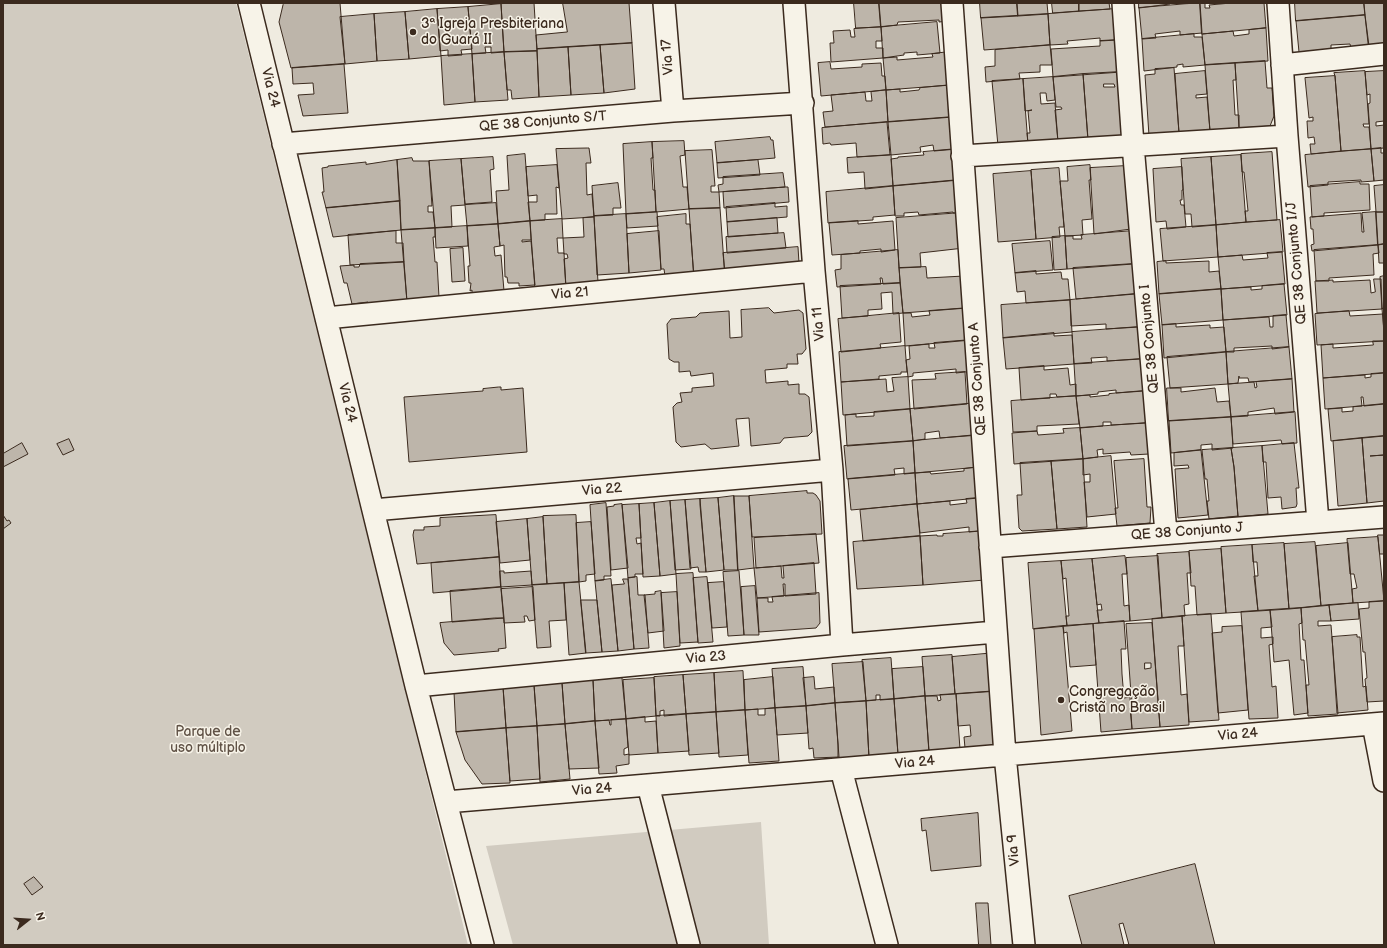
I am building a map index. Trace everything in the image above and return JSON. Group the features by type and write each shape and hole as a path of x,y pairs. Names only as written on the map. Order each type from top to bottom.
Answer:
{"street":[{"name":"Via 24","path":"249,3 416,686 483,945"},
{"name":"Via 17","path":"664,3 673,111"},
{"name":"Via 11","path":"794,3 803,103 814,271 832,470 842,645"},
{"name":"QE 38 Conjunto A","path":"952,3 1005,755"},
{"name":"QE 38 Conjunto I","path":"1123,3 1133,145 1166,533"},
{"name":"QE 38 Conjunto I/J","path":"1278,3 1287,136 1318,522"},
{"path":"1282,65 1384,54"},
{"name":"QE 38 Conjunto S/T","path":"283,144 673,111 803,103"},
{"path":"962,156 1287,136"},
{"name":"Via 21","path":"326,318 814,271"},
{"name":"Via 22","path":"373,510 832,470"},
{"name":"QE 38 Conjunto J","path":"990,547 1384,517"},
{"name":"Via 23","path":"416,686 842,645 996,632"},
{"name":"Via 24","path":"446,802 1378,724"},
{"path":"1378,724 1384,781"},
{"name":"Via 9","path":"1005,755 1024,945"},
{"path":"842,769 887,945"},
{"path":"648,786 689,945"}],"green space":[{"name":"Parque de uso múltiplo","path":"3,3 236,3 468,945 3,945"},
{"path":"761,822 769,945 513,945 486,846"}],"building":[{"path":"285,3 340,3 345,64 291,68 279,22 283,5"},
{"path":"534,3 537,51 504,52 501,4"},
{"path":"563,3 629,3 632,43 537,49 536,35 567,32"},
{"path":"854,3 879,3 881,27 856,28"},
{"path":"879,3 947,3 948,21 898,22 897,25 881,27"},
{"path":"980,3 1017,3 1018,16 981,18"},
{"path":"1017,3 1047,3 1048,14 1018,16"},
{"path":"1052,3 1079,3 1079,11 1053,13"},
{"path":"1079,3 1109,3 1110,9 1079,11"},
{"path":"1139,3 1170,3 1170,4 1139,8"},
{"path":"1200,3 1205,3 1205,8 1210,8 1209,5 1264,3 1266,28 1202,34"},
{"path":"1200,3 1202,33 1180,35 1180,31 1155,34 1156,38 1142,39 1139,8"},
{"path":"1295,3 1364,3 1365,15 1296,21"},
{"path":"1364,3 1384,3 1384,47 1369,48"},
{"path":"501,4 504,52 491,53 491,47 485,47 486,53 472,54 468,7"},
{"path":"468,7 472,49 461,50 462,55 448,56 448,50 440,51 437,9"},
{"path":"437,9 441,56 409,59 405,12"},
{"path":"1115,9 1117,40 1100,41 1100,38 1067,41 1068,44 1050,45 1048,14"},
{"path":"405,12 409,59 377,61 374,14"},
{"path":"374,14 377,61 345,64 340,17"},
{"path":"1048,14 1050,45 984,50 981,18"},
{"path":"1365,15 1369,46 1351,48 1350,44 1331,45 1331,49 1299,52 1296,21"},
{"path":"937,22 940,53 917,55 917,52 904,53 904,55 883,58 881,27"},
{"path":"881,27 882,41 876,41 876,48 883,48 883,58 831,62 830,43 834,43 833,31 850,30 851,37 855,37 854,29"},
{"path":"1266,28 1268,61 1205,65 1202,34 1233,31 1234,36 1249,34 1249,30"},
{"path":"1194,34 1194,37 1202,37 1205,65 1183,67 1183,64 1177,65 1177,67 1144,71 1142,39"},
{"path":"1119,40 1121,72 1053,77 1051,49 1100,46 1100,41"},
{"path":"632,43 635,89 604,93 600,45"},
{"path":"600,45 604,93 571,95 568,47"},
{"path":"1050,45 1052,65 1040,65 1040,72 1019,73 1020,79 986,82 985,67 995,66 995,50"},
{"path":"568,47 571,95 539,97 537,49"},
{"path":"537,51 539,97 512,99 511,90 507,90 504,52"},
{"path":"504,52 508,100 475,102 472,54"},
{"path":"949,52 951,85 886,90 883,58 897,57 897,60 933,57 932,54"},
{"path":"472,54 475,102 444,105 441,56"},
{"path":"1265,61 1267,88 1272,88 1274,116 1270,126 1239,128 1235,63"},
{"path":"830,62 831,69 862,67 862,64 881,63 882,76 885,76 886,90 821,96 818,63"},
{"path":"1235,63 1236,80 1233,80 1235,115 1239,115 1239,128 1210,131 1205,65"},
{"path":"344,64 348,113 303,116 298,95 314,94 313,83 293,84 292,68"},
{"path":"1174,68 1179,133 1149,136 1145,75 1155,74 1155,69"},
{"path":"1205,71 1207,94 1196,95 1196,98 1207,97 1210,131 1179,133 1175,74"},
{"path":"1365,71 1369,124 1363,124 1364,127 1369,127 1371,149 1341,151 1334,73"},
{"path":"1384,71 1384,121 1376,122 1376,126 1384,125 1384,148 1371,149 1368,104 1370,103 1370,94 1367,95 1365,72"},
{"path":"1120,72 1126,138 1088,141 1083,74","holes":["1104,84 1114,84 1115,87 1104,87"]},
{"path":"1083,74 1088,139 1058,142 1055,110 1062,109 1061,107 1056,107 1053,77"},
{"path":"1335,76 1341,151 1311,154 1310,144 1315,144 1314,137 1308,138 1307,121 1313,121 1313,117 1309,118 1305,78"},
{"path":"1053,77 1055,100 1047,101 1046,93 1040,93 1041,104 1055,103 1058,142 1028,144 1027,133 1030,133 1028,111 1032,110 1025,111 1023,79"},
{"path":"1023,79 1028,144 998,146 992,81"},
{"path":"952,85 953,117 888,122 886,90 900,89 900,92 919,90 920,88"},
{"path":"886,90 888,122 825,127 823,112 833,111 831,95 865,92 866,101 872,101 871,92"},
{"path":"953,117 957,149 934,151 933,145 920,147 921,152 891,155 888,122"},
{"path":"887,122 890,155 857,157 856,143 831,145 830,143 823,144 822,128"},
{"path":"770,137 771,140 773,140 775,158 717,163 715,142"},
{"path":"684,141 685,155 680,156 683,187 687,187 689,209 656,212 652,142"},
{"path":"652,142 653,158 651,158 656,212 626,214 623,144"},
{"path":"589,148 591,163 586,163 587,195 592,194 594,217 562,219 556,149"},
{"path":"1381,148 1381,153 1384,153 1384,180 1374,181 1371,149"},
{"path":"957,149 959,180 893,186 891,159 924,155 923,152"},
{"path":"1371,149 1374,181 1361,182 1361,180 1328,182 1328,185 1308,187 1305,155"},
{"path":"712,150 715,186 711,186 711,192 719,192 720,208 689,209 685,151"},
{"path":"1272,152 1277,220 1246,222 1245,211 1248,211 1244,172 1242,172 1241,154"},
{"path":"525,154 530,221 498,224 496,191 509,190 507,156"},
{"path":"891,155 893,186 865,189 864,172 848,173 847,158"},
{"path":"1241,155 1246,222 1216,225 1211,157"},
{"path":"493,157 494,169 490,170 492,202 465,204 461,159"},
{"path":"1211,157 1216,225 1192,227 1191,214 1185,214 1181,159"},
{"path":"412,158 413,161 429,161 432,206 428,206 428,212 433,212 435,228 401,230 397,160"},
{"path":"461,159 465,205 451,206 452,227 435,228 429,161"},
{"path":"397,160 400,201 326,208 322,192 324,192 322,168 328,166 366,162 366,164"},
{"path":"758,160 760,175 718,178 717,163"},
{"path":"557,165 559,188 556,187 557,214 545,214 545,220 530,221 528,202 537,202 537,195 528,196 526,167"},
{"path":"1090,165 1091,180 1089,180 1092,219 1082,220 1083,235 1065,236 1060,181 1068,181 1067,167"},
{"path":"1126,166 1131,229 1094,234 1090,168"},
{"path":"1182,167 1183,190 1182,200 1180,200 1181,205 1184,205 1186,227 1167,229 1166,221 1156,222 1153,169"},
{"path":"1059,168 1064,227 1059,227 1060,237 1036,239 1031,170"},
{"path":"1031,171 1036,239 998,242 993,174"},
{"path":"783,173 785,187 719,192 718,185 723,184 723,177"},
{"path":"959,180 960,213 953,212 919,215 918,212 904,213 904,216 895,216 893,186"},
{"path":"1360,182 1360,184 1369,184 1370,210 1324,213 1324,216 1312,217 1310,186"},
{"path":"618,183 621,208 613,208 613,215 594,216 592,186"},
{"path":"1384,185 1384,212 1376,212 1374,186"},
{"path":"893,186 895,215 873,217 873,220 828,223 826,192"},
{"path":"788,187 789,202 724,208 723,192"},
{"path":"400,201 401,230 333,237 326,208"},
{"path":"496,203 498,224 467,226 465,205"},
{"path":"775,203 775,207 787,206 787,217 727,222 726,207"},
{"path":"720,208 725,277 694,279 689,209"},
{"path":"657,212 658,226 627,228 626,214"},
{"path":"1376,212 1384,212 1384,244 1378,245"},
{"path":"1376,212 1378,245 1312,251 1311,245 1314,244 1313,229 1311,229 1310,217 1361,213 1362,232 1364,232 1362,213"},
{"path":"960,213 964,248 920,253 921,267 899,268 896,218"},
{"path":"626,214 629,273 597,275 594,216"},
{"path":"686,214 686,224 690,224 694,279 665,276 664,269 661,269 657,217"},
{"path":"594,217 598,282 566,288 564,259 568,258 567,254 564,254 563,238 584,237 583,218"},
{"path":"777,218 778,233 728,237 727,222"},
{"path":"562,219 563,238 557,238 558,253 564,253 566,288 535,290 530,221"},
{"path":"1280,220 1283,252 1218,257 1216,225"},
{"path":"530,221 531,240 522,240 522,242 531,241 535,285 519,286 519,283 508,283 507,277 505,277 504,245 500,246 498,224"},
{"path":"858,221 858,224 893,221 895,250 881,252 881,249 860,251 860,253 832,255 829,223"},
{"path":"498,224 500,246 494,247 495,256 501,255 504,291 472,295 472,290 470,291 471,283 469,283 468,266 470,266 467,226"},
{"path":"1216,225 1218,257 1163,261 1160,229"},
{"path":"467,226 468,246 436,248 435,228"},
{"path":"435,228 435,237 433,237 435,262 437,262 439,297 407,302 401,230"},
{"path":"396,231 396,243 403,243 404,262 350,265 348,235"},
{"path":"659,231 661,270 629,273 627,234"},
{"path":"1133,231 1133,264 1067,269 1065,236 1073,236 1073,239 1082,239 1081,235"},
{"path":"784,233 786,248 727,253 726,237"},
{"path":"1065,236 1067,269 1054,270 1052,237"},
{"path":"1050,241 1053,270 1015,273 1012,244"},
{"path":"1384,244 1384,263 1379,263 1378,245"},
{"path":"1378,245 1379,253 1373,254 1374,275 1329,278 1329,281 1316,281 1314,250"},
{"path":"798,247 799,263 725,275 723,253"},
{"path":"463,248 465,281 452,282 450,249"},
{"path":"898,250 900,283 883,284 882,278 880,278 881,284 837,287 835,270 841,269 841,255"},
{"path":"1282,252 1285,284 1221,289 1218,257 1242,255 1243,260 1268,258 1267,253"},
{"path":"1166,261 1166,263 1209,261 1209,272 1219,271 1221,289 1159,294 1157,262"},
{"path":"404,262 407,302 368,305 368,302 352,304 347,283 344,283 340,266 354,265 354,267 359,267 360,264"},
{"path":"1133,264 1135,294 1076,299 1073,268"},
{"path":"926,267 927,278 964,276 967,308 903,313 899,268"},
{"path":"1036,271 1036,274 1061,272 1062,279 1068,279 1070,300 1026,303 1025,291 1017,292 1015,273"},
{"path":"1384,276 1384,308 1382,309 1380,277"},
{"path":"1374,279 1381,279 1382,309 1317,313 1315,281 1333,280 1333,282 1370,280 1371,293 1375,292"},
{"path":"900,283 903,313 893,314 892,292 881,293 882,309 868,310 868,316 842,318 840,286"},
{"path":"1284,284 1287,315 1223,320 1221,289 1251,287 1251,290 1262,289 1262,286"},
{"path":"1221,289 1223,320 1162,325 1159,294"},
{"path":"1135,294 1139,327 1106,329 1106,324 1071,326 1070,300"},
{"path":"1070,300 1072,332 1003,338 1001,305"},
{"path":"769,308 774,313 799,310 803,313 806,349 802,354 797,354 798,364 787,364 787,368 765,370 766,383 788,381 788,385 799,384 799,394 805,394 809,397 812,432 808,436 784,438 780,443 751,446 749,418 736,419 739,446 711,449 705,444 681,447 676,442 673,407 677,403 682,402 680,393 692,392 692,388 714,386 713,373 691,376 690,371 679,372 679,362 674,362 669,359 667,324 671,319 696,317 700,313 729,311 730,338 742,337 741,310"},
{"path":"969,308 971,340 905,346 903,313 911,313 912,317 930,315 929,311"},
{"path":"1384,308 1384,331 1382,309"},
{"path":"1349,311 1350,316 1383,314 1384,341 1317,345 1315,314"},
{"path":"899,313 901,342 880,344 881,348 841,352 838,319"},
{"path":"1286,315 1289,347 1272,349 1272,346 1234,348 1234,352 1226,352 1223,320 1269,317 1270,327 1273,327 1273,316"},
{"path":"1176,324 1176,327 1210,325 1210,328 1224,327 1226,352 1164,358 1162,325"},
{"path":"1139,327 1141,359 1107,361 1107,357 1091,358 1092,363 1074,364 1072,332"},
{"path":"1054,333 1054,336 1072,335 1074,364 1006,369 1003,338"},
{"path":"971,340 973,371 956,373 956,369 913,373 913,376 908,377 906,360 910,359 909,346 929,344 929,348 935,348 934,343"},
{"path":"1373,341 1384,341 1384,373 1323,378 1321,345 1333,344 1333,348 1373,345"},
{"path":"905,346 907,372 879,376 879,379 841,382 839,352"},
{"path":"1289,347 1292,379 1249,382 1248,378 1239,378 1239,376 1238,383 1228,384 1226,352"},
{"path":"1226,352 1228,384 1170,388 1167,357"},
{"path":"1141,359 1144,391 1116,393 1116,390 1098,392 1098,394 1076,396 1074,364"},
{"path":"1044,366 1044,370 1068,368 1070,385 1076,384 1076,396 1057,397 1056,394 1050,394 1050,398 1021,400 1019,368"},
{"path":"965,372 967,404 914,409 912,380 936,379 935,374"},
{"path":"1384,373 1384,404 1364,406 1363,397 1361,397 1362,406 1325,409 1323,378 1365,375 1365,378 1371,377 1371,374"},
{"path":"908,377 910,409 843,415 841,382 886,379 887,392 894,391 892,378"},
{"path":"1292,379 1294,412 1275,414 1274,408 1248,412 1248,416 1231,417 1228,384 1254,382 1255,388 1257,387 1256,382"},
{"path":"501,387 501,390 523,388 527,452 409,462 404,397 483,391 483,389"},
{"path":"1167,388 1181,388 1181,392 1215,388 1217,402 1229,401 1231,417 1169,421"},
{"path":"1144,391 1147,423 1111,425 1111,422 1103,422 1103,426 1080,428 1076,396 1090,395 1090,397"},
{"path":"1076,396 1079,424 1037,426 1037,431 1013,432 1011,401"},
{"path":"977,403 979,435 940,438 939,431 925,433 925,439 913,441 910,409"},
{"path":"1384,404 1384,436 1331,441 1328,409 1342,408 1342,412 1353,411 1353,407"},
{"path":"910,409 913,441 847,446 845,415 856,414 856,417 874,416 874,412"},
{"path":"1295,412 1297,443 1282,444 1281,440 1233,444 1231,417"},
{"path":"1231,417 1233,448 1212,450 1212,444 1201,445 1201,450 1171,453 1169,421"},
{"path":"1147,423 1149,454 1131,455 1130,452 1103,454 1103,449 1097,450 1098,457 1083,459 1080,428"},
{"path":"1080,428 1083,459 1014,464 1012,433 1037,431 1038,435 1064,433 1063,429"},
{"path":"977,435 979,467 915,473 913,441"},
{"path":"1384,436 1384,501 1367,503 1362,438"},
{"path":"1362,438 1367,503 1338,506 1333,441"},
{"path":"69,439 74,450 63,455 57,444"},
{"path":"913,441 915,473 904,474 904,468 894,469 895,475 847,479 844,446"},
{"path":"22,443 28,454 3,467 3,454"},
{"path":"1294,443 1299,488 1296,488 1297,504 1296,507 1282,509 1281,497 1268,498 1266,462 1263,462 1262,446"},
{"path":"1262,446 1268,514 1238,517 1231,448"},
{"path":"1231,448 1238,516 1209,519 1207,479 1205,479 1202,450"},
{"path":"1201,450 1208,515 1178,518 1175,469 1189,468 1188,465 1174,466 1174,453"},
{"path":"1111,456 1116,514 1087,517 1084,482 1090,482 1090,474 1083,475 1083,459"},
{"path":"1083,459 1087,527 1057,529 1051,461"},
{"path":"1144,459 1147,507 1151,507 1150,523 1117,526 1115,508 1118,508 1114,461"},
{"path":"1051,461 1057,529 1022,531 1019,528 1017,495 1022,495 1020,463"},
{"path":"979,467 978,498 917,504 915,473 930,472 931,474 964,471 964,469"},
{"path":"915,473 917,504 851,510 848,479"},
{"path":"807,491 807,493 813,493 816,495 820,501 822,534 752,537 749,496"},
{"path":"734,496 749,496 754,568 738,570"},
{"path":"734,496 738,570 724,570 718,498"},
{"path":"718,498 724,570 706,572 700,499"},
{"path":"978,498 980,531 969,532 969,527 920,533 917,504 950,501 950,505 967,503 966,499"},
{"path":"700,499 706,572 699,572 698,567 690,568 685,500"},
{"path":"685,500 691,569 675,570 670,501"},
{"path":"670,501 676,574 660,576 654,503"},
{"path":"606,503 611,576 604,576 604,580 595,581 590,505"},
{"path":"654,503 660,576 643,577 639,504"},
{"path":"622,504 628,568 611,570 607,507"},
{"path":"639,504 641,538 636,538 637,544 641,543 643,574 635,574 635,577 628,578 622,505"},
{"path":"917,504 920,536 863,541 860,510"},
{"path":"3,515 7,521 9,520 11,523 3,529"},
{"path":"496,515 499,557 417,564 413,535 414,530 424,530 424,527 440,526 440,518"},
{"path":"576,515 579,582 547,584 543,516"},
{"path":"543,517 547,584 532,585 527,519"},
{"path":"527,519 530,560 500,563 496,522"},
{"path":"591,522 595,574 586,575 586,581 579,582 576,523"},
{"path":"984,531 985,580 923,585 920,536 943,536 943,534"},
{"path":"816,534 819,563 756,568 754,538"},
{"path":"1378,535 1384,535 1384,554 1380,554"},
{"path":"920,536 923,585 857,589 853,542"},
{"path":"1378,537 1384,601 1353,603 1352,589 1357,588 1354,574 1350,574 1347,539"},
{"path":"1315,542 1321,606 1289,609 1284,544"},
{"path":"1284,543 1289,609 1258,611 1254,576 1258,576 1257,562 1253,562 1252,545"},
{"path":"1348,543 1353,603 1321,606 1316,546"},
{"path":"1252,545 1258,611 1226,613 1221,547"},
{"path":"1221,549 1226,613 1197,615 1195,586 1191,586 1189,551"},
{"path":"1189,552 1191,573 1187,573 1189,604 1184,605 1185,616 1162,618 1157,554"},
{"path":"1125,556 1127,574 1122,574 1124,606 1129,605 1130,621 1099,623 1097,610 1102,610 1101,604 1097,605 1092,559"},
{"path":"1158,556 1162,618 1130,621 1126,558"},
{"path":"499,557 501,587 433,593 431,563"},
{"path":"1092,559 1099,623 1067,626 1066,616 1069,616 1066,578 1063,579 1061,561"},
{"path":"1061,561 1067,626 1033,629 1028,563"},
{"path":"814,563 816,594 785,596 785,584 783,584 784,596 757,598 754,568 781,566 782,578 784,578 783,566"},
{"path":"500,571 504,571 504,573 531,571 532,585 501,587"},
{"path":"739,571 744,635 728,636 723,572"},
{"path":"693,573 698,642 680,643 676,574"},
{"path":"637,577 638,595 645,595 649,648 634,649 628,578"},
{"path":"707,577 713,642 698,643 693,578"},
{"path":"611,579 618,651 602,652 595,581"},
{"path":"623,579 628,579 634,649 618,651 612,585 624,584"},
{"path":"579,582 586,653 569,655 564,583"},
{"path":"724,582 727,627 712,628 708,583"},
{"path":"564,583 566,620 549,621 551,647 537,648 532,585"},
{"path":"755,586 759,635 744,635 741,587"},
{"path":"501,587 504,618 452,622 450,591"},
{"path":"533,587 535,620 529,621 527,616 524,616 525,622 504,623 501,589"},
{"path":"661,591 664,631 648,633 644,595 655,594 655,592"},
{"path":"677,592 680,646 664,648 661,593"},
{"path":"819,593 820,623 816,628 759,632 757,598 768,598 768,602 773,602 772,597"},
{"path":"581,600 597,600 602,652 586,653"},
{"path":"1384,601 1384,701 1367,702 1365,652 1363,652 1359,609 1369,608 1369,602"},
{"path":"1358,603 1359,619 1331,621 1329,605"},
{"path":"1329,605 1331,621 1318,621 1318,626 1331,625 1338,714 1308,716 1306,685 1309,685 1305,640 1303,640 1301,608"},
{"path":"1301,608 1302,623 1299,624 1301,660 1304,660 1308,713 1294,715 1289,660 1274,662 1270,610"},
{"path":"1270,610 1272,627 1261,628 1261,638 1273,637 1273,644 1269,645 1272,687 1276,686 1278,718 1249,719 1241,612"},
{"path":"1211,614 1219,720 1189,722 1182,616"},
{"path":"1182,616 1184,646 1178,646 1181,695 1187,694 1189,725 1160,727 1152,619"},
{"path":"504,618 506,648 498,649 499,651 454,655 444,643 440,623"},
{"path":"1124,621 1126,649 1121,649 1122,674 1124,698 1130,697 1132,729 1101,732 1093,624"},
{"path":"1152,623 1160,727 1132,729 1126,624","holes":["1145,663 1151,663 1151,668 1145,669"]},
{"path":"1093,624 1096,665 1070,667 1067,632 1064,633 1063,626"},
{"path":"1063,626 1072,731 1041,735 1034,629"},
{"path":"1242,626 1248,710 1218,713 1212,633 1222,632 1222,627"},
{"path":"1357,635 1357,637 1360,637 1363,687 1366,686 1368,710 1337,713 1332,637"},
{"path":"995,653 998,691 955,694 952,657"},
{"path":"952,655 955,694 925,696 922,657"},
{"path":"891,658 894,699 880,700 880,695 876,695 876,700 866,701 862,660"},
{"path":"863,662 866,701 835,703 832,664"},
{"path":"803,667 806,706 775,708 772,669"},
{"path":"923,667 925,696 894,699 892,669"},
{"path":"743,671 745,710 716,712 714,673"},
{"path":"714,673 716,712 686,714 683,675"},
{"path":"683,675 686,714 664,716 664,710 660,711 660,716 656,716 654,677"},
{"path":"773,677 775,708 745,710 744,680"},
{"path":"814,677 815,689 834,687 835,703 806,706 803,678"},
{"path":"622,678 626,719 595,721 593,680"},
{"path":"654,678 656,716 626,719 623,680"},
{"path":"593,680 595,721 565,724 562,683 569,681"},
{"path":"562,683 565,724 537,726 534,685"},
{"path":"534,685 537,726 506,728 503,687"},
{"path":"503,687 506,728 456,732 454,692"},
{"path":"998,691 994,745 965,748 964,737 971,736 970,725 958,726 956,694"},
{"path":"956,694 960,749 929,753 925,696 937,696 938,701 941,700 940,695"},
{"path":"925,696 929,751 898,754 894,699"},
{"path":"894,699 898,755 869,758 866,701"},
{"path":"866,701 869,758 838,760 835,703"},
{"path":"835,703 839,757 814,758 813,748 809,749 806,706"},
{"path":"806,706 808,733 777,735 775,708"},
{"path":"775,708 779,761 749,763 745,710 758,709 758,715 765,715 765,709"},
{"path":"745,710 748,755 719,757 716,712"},
{"path":"716,712 719,753 689,755 686,714"},
{"path":"686,714 689,751 658,753 656,716"},
{"path":"645,717 645,722 656,721 658,753 629,755 626,719"},
{"path":"626,719 628,747 624,749 624,755 629,754 629,764 616,766 617,773 599,774 595,721 609,720 611,725 611,720"},
{"path":"595,721 599,768 569,769 565,724"},
{"path":"565,724 570,779 540,782 537,726"},
{"path":"537,726 540,779 510,781 506,728"},
{"path":"506,728 510,783 482,784 465,760 456,732"},
{"path":"978,813 981,866 931,871 926,830 922,831 921,819"},
{"path":"1195,864 1215,945 1129,945 1123,923 1119,924 1124,945 1082,945 1069,896"},
{"path":"34,877 43,887 32,895 24,884"},
{"path":"976,903 988,903 991,945 979,945"}],"place":[{"name":"3ª Igreja Presbiteriana do Guará II","path":"413,32"},
{"name":"Congregação Cristã no Brasil","path":"1061,700"}]}
